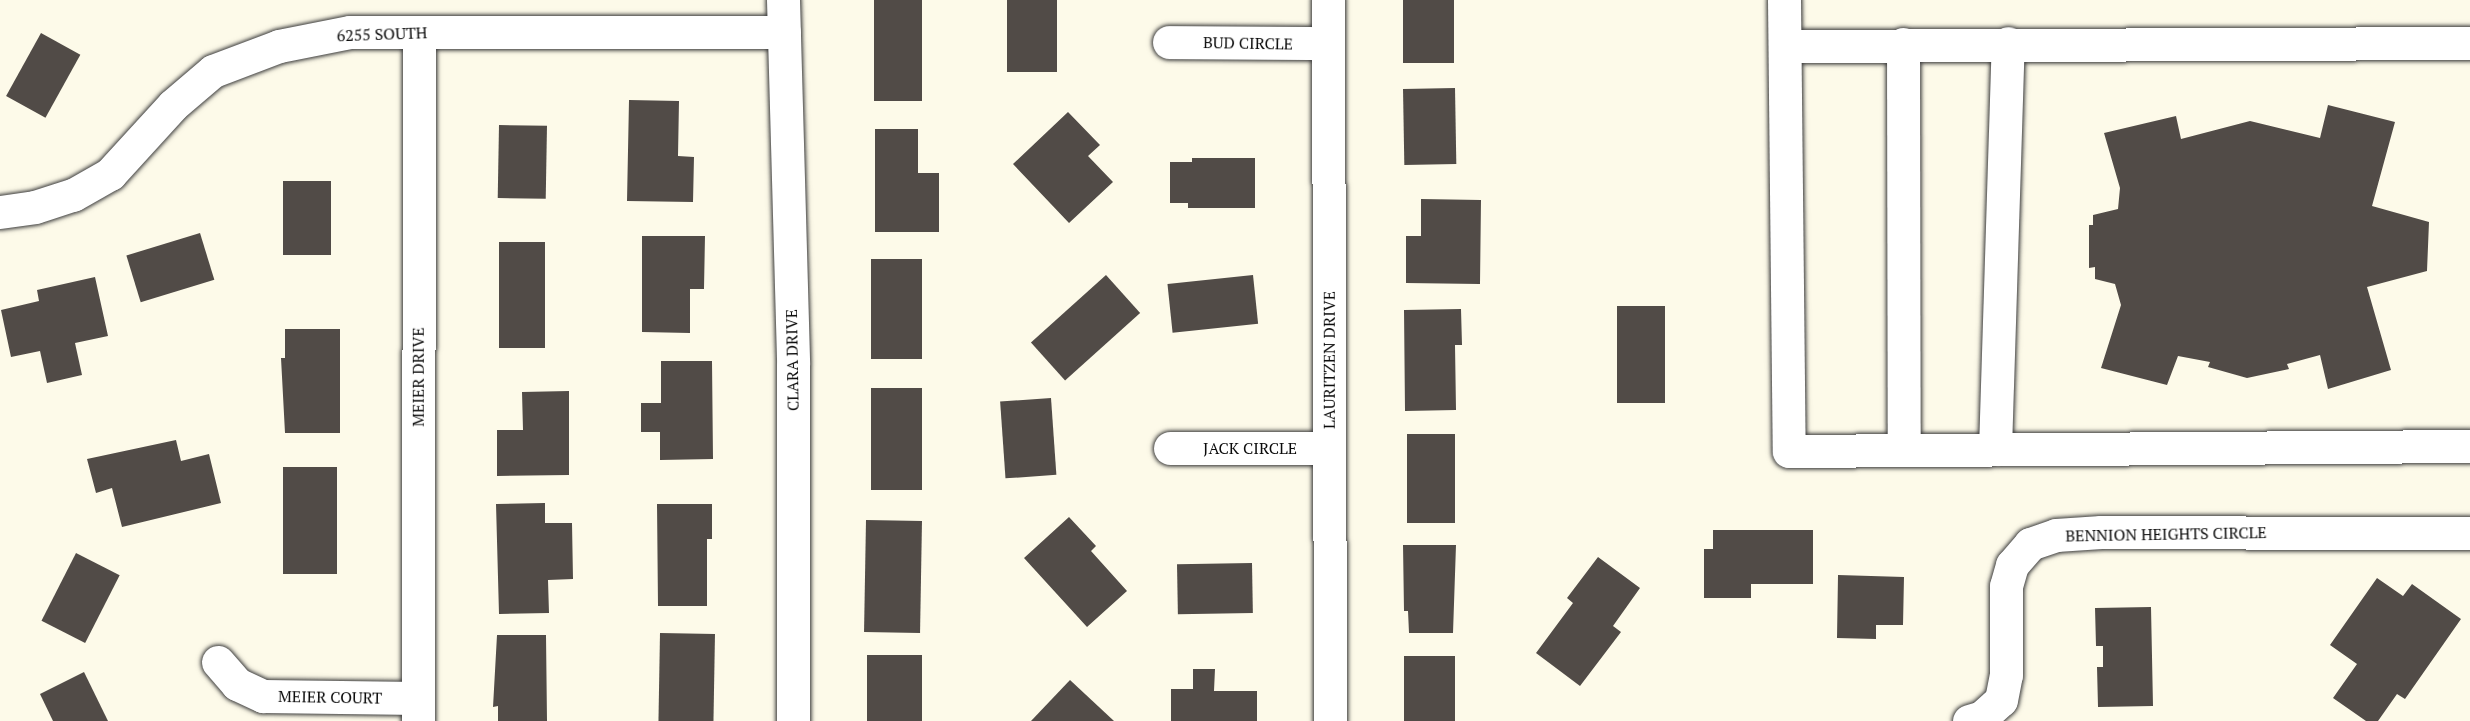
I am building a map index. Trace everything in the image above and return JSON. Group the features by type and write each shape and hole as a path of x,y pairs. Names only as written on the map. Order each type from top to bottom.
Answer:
{"street":[{"name":"LAURITZEN DRIVE","path":"1328,0 1330,721"},
{"path":"1784,0 1789,451 2470,446"},
{"name":"6255 SOUTH","path":"0,212 35,207 73,195 110,174 173,105 213,71 279,46 350,32 419,32 784,16"},
{"name":"CLARA DRIVE","path":"784,16 793,364 793,721"},
{"name":"MEIER DRIVE","path":"418,710 419,32"},
{"name":"BUD CIRCLE","path":"1168,42 1328,44"},
{"path":"1785,46 2470,43"},
{"path":"1903,44 1904,450"},
{"path":"1995,449 2008,44"},
{"name":"JACK CIRCLE","path":"1170,448 1329,448"},
{"name":"BENNION HEIGHTS CIRCLE","path":"1969,721 1982,717 2001,700 2006,675 2007,586 2012,565 2030,544 2056,535 2101,532 2470,533"},
{"name":"MEIER COURT","path":"218,662 237,684 263,696 418,710"}],"building":[{"path":"874,0 922,0 922,101 874,101"},
{"path":"1007,0 1057,0 1057,72 1007,72"},
{"path":"1403,0 1454,0 1454,63 1403,63"},
{"path":"41,33 80,55 45,118 6,96"},
{"path":"1455,88 1456,164 1404,165 1403,89"},
{"path":"629,100 679,101 678,156 694,157 693,202 627,201"},
{"path":"2328,105 2395,122 2372,206 2429,222 2427,271 2367,287 2391,370 2328,389 2320,355 2287,364 2289,369 2247,378 2208,367 2210,362 2178,356 2167,385 2101,368 2121,305 2115,284 2095,279 2095,267 2089,268 2089,225 2093,225 2093,215 2118,209 2120,188 2104,133 2176,116 2181,139 2250,121 2320,138"},
{"path":"1068,112 1100,145 1088,156 1113,182 1069,223 1013,164"},
{"path":"499,125 547,126 546,199 498,198"},
{"path":"875,129 918,129 918,173 939,173 939,232 875,232"},
{"path":"1192,158 1255,158 1255,208 1188,208 1188,203 1170,203 1170,162 1192,162"},
{"path":"283,181 331,181 331,255 283,255"},
{"path":"1421,199 1481,200 1480,284 1406,283 1406,236 1421,236"},
{"path":"200,233 214,280 141,302 126,256"},
{"path":"642,236 705,236 704,289 690,289 690,333 642,332"},
{"path":"499,242 545,242 545,348 499,348"},
{"path":"871,259 922,259 922,359 871,359"},
{"path":"1106,275 1140,313 1065,380 1031,343"},
{"path":"1253,275 1258,324 1173,333 1167,284"},
{"path":"95,277 108,336 75,343 82,375 47,383 40,351 11,357 1,310 39,301 37,290"},
{"path":"1617,306 1665,306 1665,403 1617,403"},
{"path":"1461,309 1462,345 1455,345 1456,410 1405,411 1404,310"},
{"path":"285,329 340,329 340,433 285,433 281,358 285,358"},
{"path":"661,361 712,361 713,459 660,460 660,432 641,432 641,403 661,403"},
{"path":"871,388 922,388 922,490 871,490"},
{"path":"569,391 569,475 497,476 497,430 523,430 522,392"},
{"path":"1051,398 1056,475 1005,478 1000,402"},
{"path":"1407,434 1455,434 1455,523 1407,523"},
{"path":"176,440 181,461 209,454 221,503 122,527 112,488 96,493 87,459"},
{"path":"283,467 337,467 337,574 283,574"},
{"path":"545,503 545,523 572,523 573,579 548,580 549,613 499,614 496,504"},
{"path":"657,504 712,504 712,539 707,539 707,606 658,606"},
{"path":"1069,517 1096,546 1091,551 1127,591 1087,627 1024,558"},
{"path":"866,520 922,521 920,633 864,632"},
{"path":"1713,530 1813,530 1813,584 1751,584 1751,598 1704,598 1704,549 1713,549"},
{"path":"1403,545 1456,545 1453,633 1409,633 1408,611 1404,611"},
{"path":"76,553 120,575 85,643 41,621"},
{"path":"1598,557 1640,588 1613,626 1621,632 1580,686 1536,653 1573,603 1567,598"},
{"path":"1252,563 1253,613 1178,614 1177,564"},
{"path":"1838,575 1904,577 1903,625 1876,625 1876,639 1837,638"},
{"path":"2377,578 2403,596 2412,584 2461,619 2405,699 2397,694 2378,721 2366,721 2333,698 2357,664 2330,645"},
{"path":"2151,607 2153,706 2098,707 2097,667 2103,667 2103,646 2096,646 2095,608"},
{"path":"660,633 715,634 713,721 658,721"},
{"path":"497,635 546,635 547,721 498,721 498,706 493,707"},
{"path":"867,655 922,655 922,721 867,721"},
{"path":"1404,656 1455,656 1455,721 1404,721"},
{"path":"1193,669 1215,669 1214,691 1257,691 1257,721 1171,721 1171,689 1193,689"},
{"path":"84,672 108,721 53,721 40,694"},
{"path":"1070,680 1114,721 1031,721"}]}
